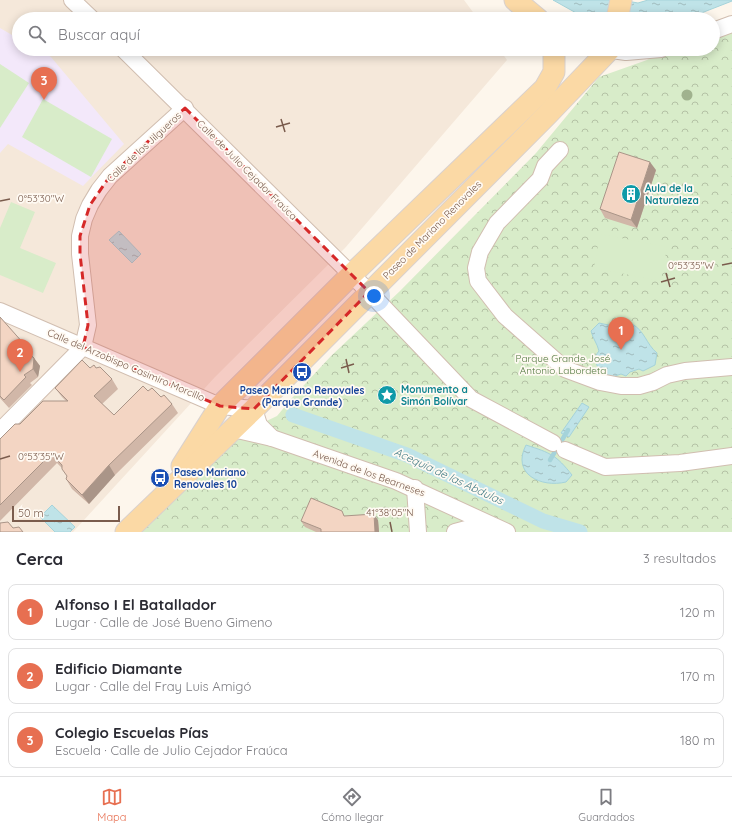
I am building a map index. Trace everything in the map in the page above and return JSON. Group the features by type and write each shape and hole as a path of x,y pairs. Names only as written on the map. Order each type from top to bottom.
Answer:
{"main road":[{"path":"515,0 530,12"},
{"path":"618,12 621,0"},
{"name":"Paseo de Mariano Renovales","path":"166,492 220,406 351,275 545,88 554,72 554,56"},
{"name":"Paseo de Mariano Renovales","path":"126,532 254,409 547,115 602,56"}],"street":[{"path":"72,0 85,12"},
{"path":"720,28 732,24"},
{"name":"Calle de Julio Cejador Fraúca","path":"130,56 185,108 369,292 471,399 559,446 605,467 680,463 732,456"},
{"name":"Calle de los Jilgueros","path":"83,347 88,325 80,254 80,236 90,206 110,176 185,108"},
{"path":"560,150 545,166 540,179 497,223 480,252 476,268 478,281 505,316 565,368 600,382 621,386 639,386 653,382 667,375 685,371 732,367"},
{"name":"Calle del Arzobispo Casimiro Morcillo","path":"0,311 220,406 254,409"},
{"path":"0,431 83,347"},
{"name":"Avenida de los Bearneses","path":"254,409 259,425 272,438"},
{"name":"Avenida de los Bearneses","path":"233,429 272,438 415,488 501,531"},
{"path":"415,488 418,532"},
{"path":"455,532 470,528 501,531"}],"highlighted area":[{"path":"185,108 369,292 254,409 220,406 83,347 88,325 80,254 80,236 90,205 110,176"}],"shaded area":[{"path":"0,0 464,0 473,12 12,12 12,56 504,56 507,60 345,248 215,377 73,532 0,532"},
{"path":"0,28 12,35 12,56 51,57 124,144 83,186 8,144 0,153"}],"green space":[{"name":"Parque Grande José Antonio Labordeta","path":"732,28 732,532 138,532 233,437 277,416 331,356 400,291 536,153 599,77 658,56 720,56 720,32"},
{"path":"0,64 29,83 0,128"},
{"path":"43,99 112,139 91,177 22,137"},
{"path":"11,202 35,212 20,248 56,263 43,293 0,275 0,228"},
{"path":"600,234 667,247 661,281 594,268"}],"water":[{"path":"553,0 621,0 638,3 648,0 732,0 704,12 574,12"},
{"path":"119,231 141,254 132,263 109,240"},
{"path":"599,323 618,327 632,324 640,330 650,346 657,353 655,365 643,371 639,369 630,372 626,376 621,374 612,377 601,372 596,362 596,356 599,351 591,331"},
{"path":"582,403 589,407 569,437 561,433"},
{"path":"526,445 541,450 557,459 572,475 566,482 556,483 538,481 531,477 525,471 522,464 522,455"},
{"path":"52,505 75,527 70,532 55,532 40,517"}],"building":[{"name":"Aula de la Naturaleza","path":"619,152 650,162 631,220 600,209"},
{"path":"0,317 24,344 20,347 34,358 33,369 24,375 26,377 4,400 0,396"},
{"path":"82,360 90,368 94,365 96,368 100,367 112,379 94,396 114,415 143,386 148,391 152,388 161,397 164,395 172,404 109,465 82,495 66,479 67,476 62,469 62,465 51,454 0,505 0,439 15,424 20,424 43,401 68,401 55,388"},
{"path":"311,498 342,511 344,516 374,514 375,532 321,532 321,529 301,521"},
{"path":"8,522 13,528 19,527 23,532 0,532 0,523"}],"waterway":[{"name":"Acequia de las Abdulas","path":"293,415 407,455 543,521 580,532"},
{"path":"550,460 568,430"}],"place":[{"name":"Colegio Escuelas Pías","path":"44,100"},
{"name":"Aula de la Naturaleza","path":"631,194"},
{"name":"Alfonso I El Batallador","path":"621,350"},
{"name":"Edificio Diamante","path":"20,372"},
{"name":"Paseo Mariano Renovales (Parque Grande)","path":"302,372"},
{"name":"Monumento a Simón Bolívar","path":"387,395"},
{"name":"Paseo Mariano Renovales 10","path":"160,478"}]}
